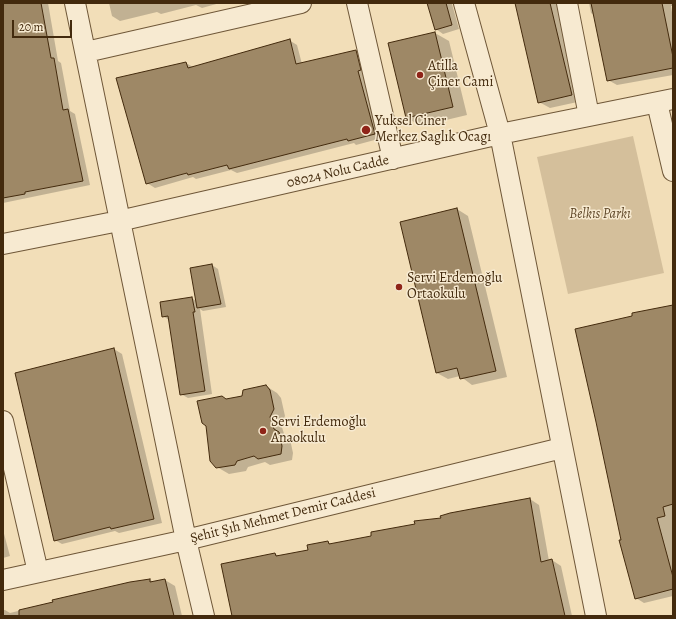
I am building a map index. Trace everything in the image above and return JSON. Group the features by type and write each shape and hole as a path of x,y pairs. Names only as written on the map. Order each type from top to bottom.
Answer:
{"street":[{"path":"75,3 186,540 204,616"},
{"path":"86,52 301,3"},
{"path":"356,3 393,160"},
{"path":"464,3 500,134 596,616"},
{"path":"567,3 589,116"},
{"path":"665,101 673,171"},
{"name":"08024 Nolu Cadde","path":"3,244 119,221 393,160 500,134 665,101"},
{"path":"3,422 38,572"},
{"name":"Şehit Şıh Mehmet Demir Caddesi","path":"3,580 186,540 562,448"}],"green space":[{"name":"Belkıs Parkı","path":"633,136 664,273 568,294 537,157"}],"building":[{"path":"3,3 41,3 51,58 54,58 63,110 68,109 83,181 25,192 25,194 3,198"},
{"path":"427,3 446,3 452,25 435,30"},
{"path":"515,3 550,3 572,95 538,103"},
{"path":"591,3 662,3 673,57 673,68 607,81"},
{"name":"Atilla Çiner Cami","path":"435,32 453,107 406,118 388,43"},
{"path":"290,39 296,64 356,50 361,70 358,71 375,134 348,141 347,139 229,169 227,165 188,175 187,173 146,184 116,78 186,62 188,68"},
{"path":"457,208 496,371 460,379 457,368 436,373 400,222"},
{"path":"212,264 221,304 197,308 190,268"},
{"path":"192,297 205,391 180,395 168,316 162,317 160,302"},
{"path":"673,305 673,504 663,507 665,516 657,518 673,577 673,589 635,599 619,540 621,540 575,329 632,316 632,313"},
{"path":"114,348 154,519 111,529 110,527 54,541 15,373"},
{"path":"266,385 270,390 274,409 270,417 274,429 279,432 282,446 281,454 258,459 254,456 237,461 235,465 216,468 210,461 206,426 202,423 197,401 222,396 226,399 242,396 243,390"},
{"path":"530,498 541,562 552,559 565,616 232,616 221,564 275,553 276,556 308,550 307,545 328,541 329,544 371,536 371,532 415,524 414,521 441,518 440,516 450,513"},
{"path":"150,579 150,582 165,579 174,616 19,616 19,610 53,602 52,600 130,582"}],"place":[{"name":"Atilla Çiner Cami","path":"420,75"},
{"name":"Yuksel Ciner Merkez Saglık Ocagı","path":"366,130"},
{"name":"Servi Erdemoğlu Ortaokulu","path":"399,287"},
{"name":"Servi Erdemoğlu Anaokulu","path":"263,431"}]}
